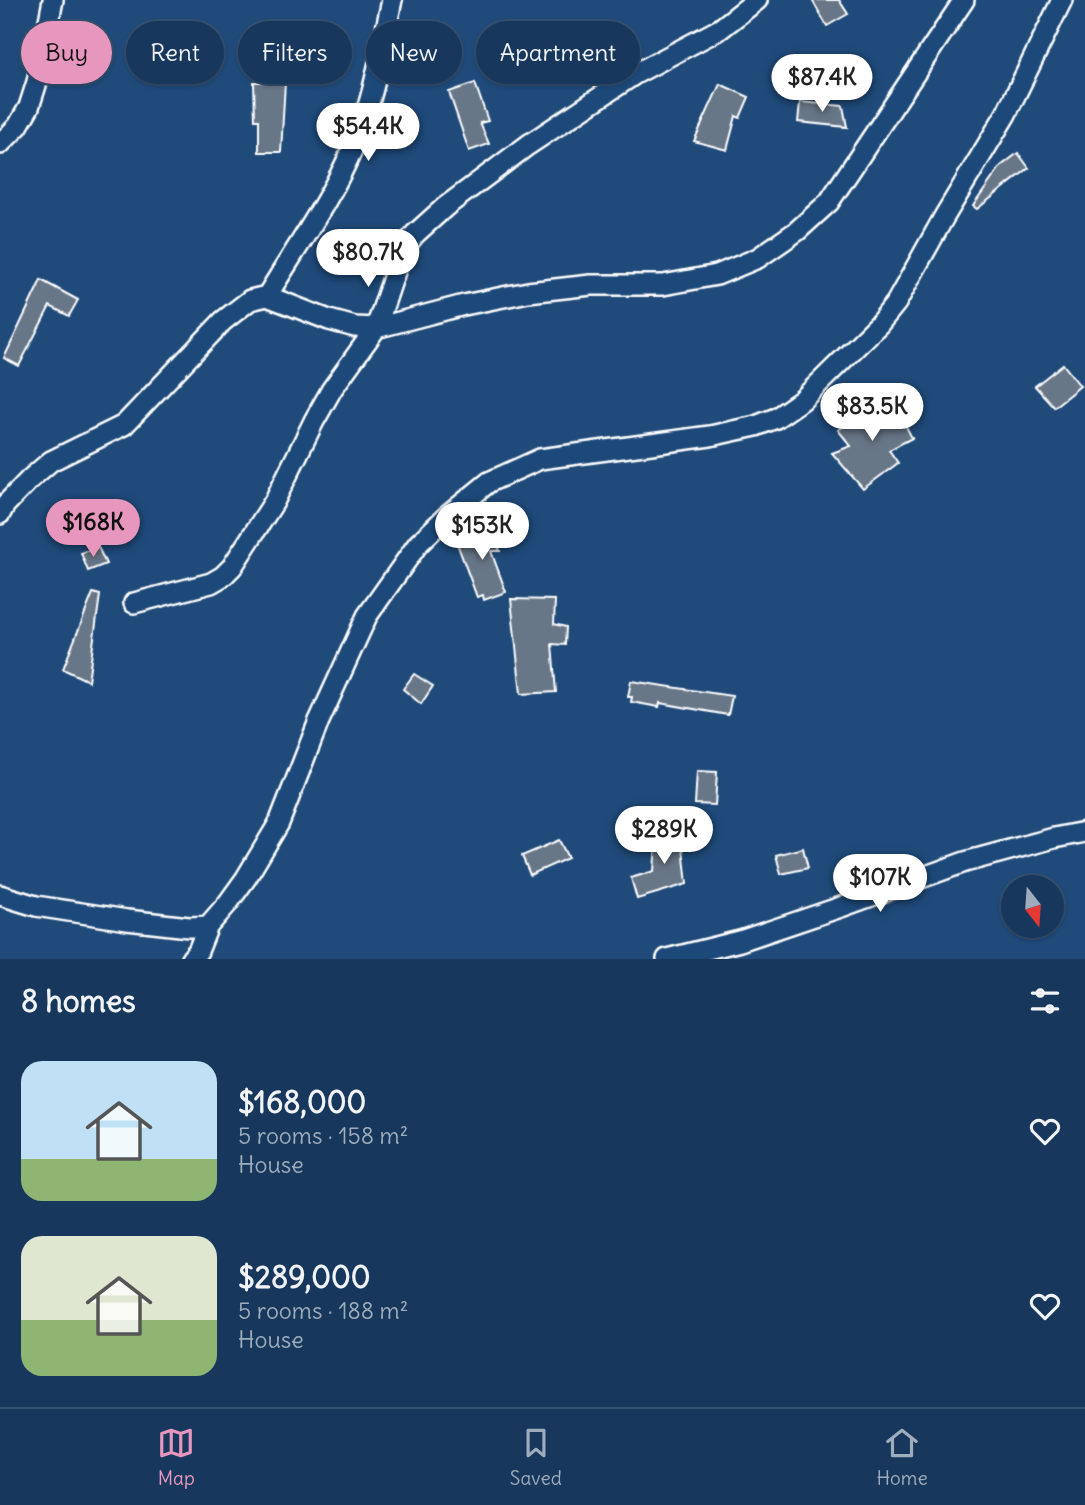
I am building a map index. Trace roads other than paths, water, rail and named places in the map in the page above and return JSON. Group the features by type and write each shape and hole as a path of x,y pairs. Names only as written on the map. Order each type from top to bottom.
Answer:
{"street":[{"path":"0,144 18,126 29,107 37,82 53,0"},
{"path":"267,296 335,184 356,141 367,110 392,0"},
{"path":"134,603 211,583 232,567 274,502 332,389 376,328 402,251 415,234 445,206 549,131 635,74 720,29 757,0"},
{"path":"0,514 30,479 51,461 124,425 223,321 250,300 267,296 329,320 355,327 376,328 528,292 591,285 663,285 717,275 758,258 797,231 829,202 964,0"},
{"path":"191,959 198,951 208,926 246,878 279,823 319,721 367,616 418,544 489,481 540,459 710,436 756,426 776,418 802,400 879,324 896,303 1006,114 1062,0"},
{"path":"667,959 740,941 965,862 1085,832"},
{"path":"0,895 36,906 114,918 189,928 208,926"}]}
